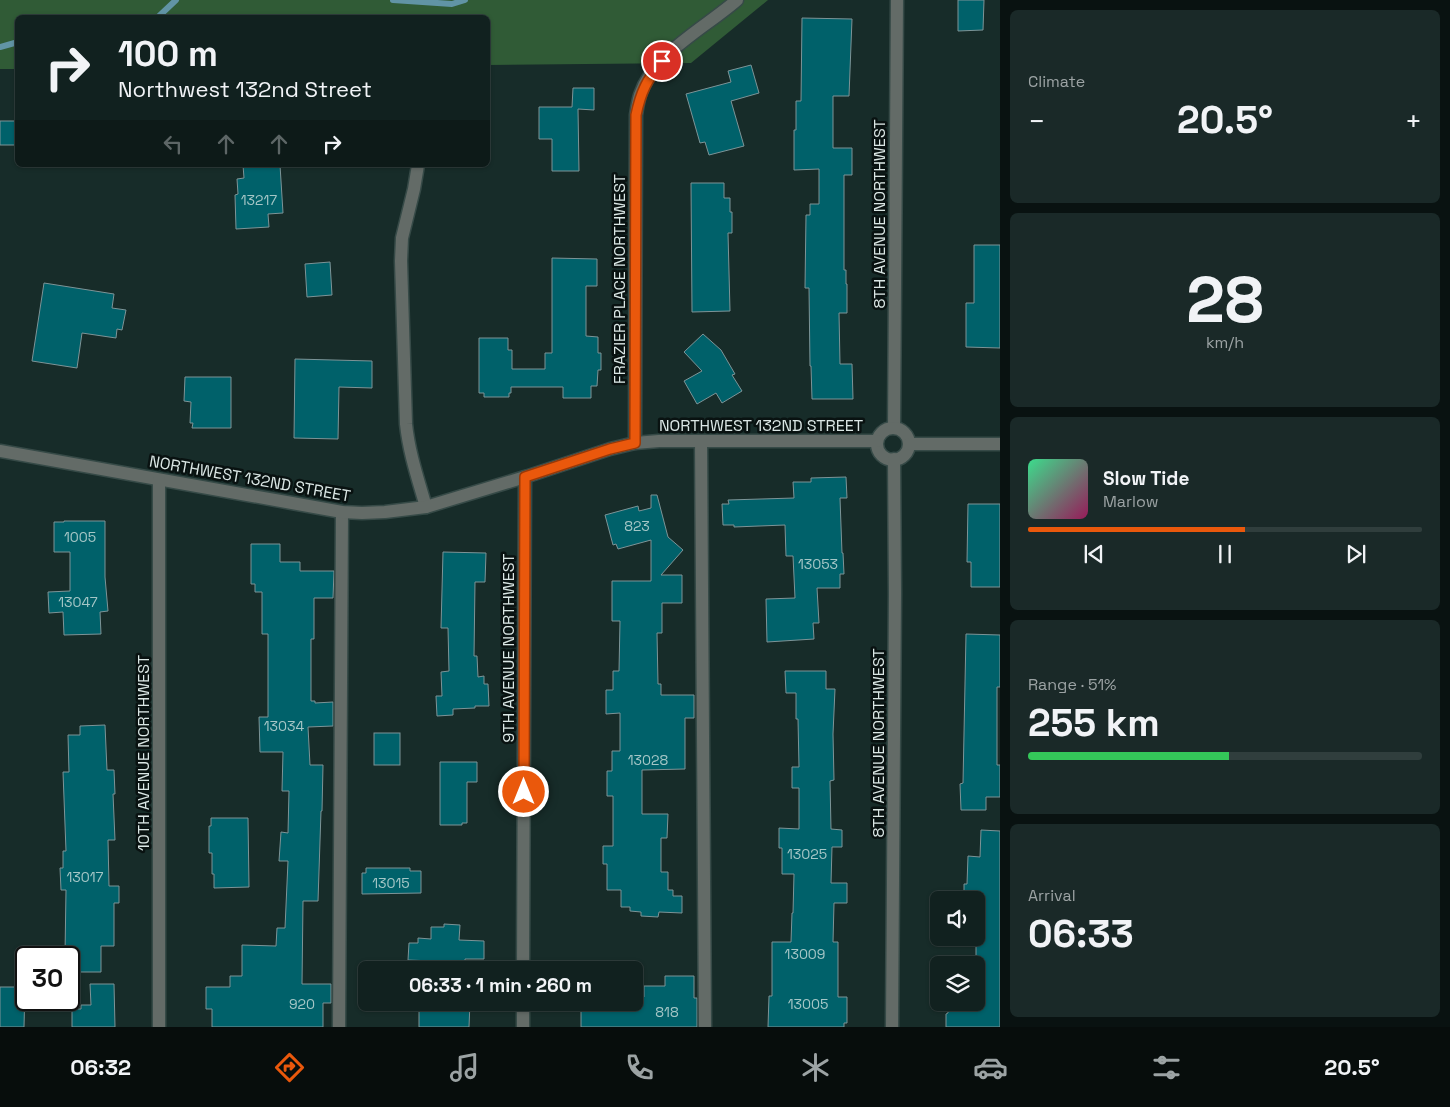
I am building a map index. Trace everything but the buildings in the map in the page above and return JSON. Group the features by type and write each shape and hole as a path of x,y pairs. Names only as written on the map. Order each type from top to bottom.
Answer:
{"street":[{"name":"FRAZIER PLACE NORTHWEST","path":"635,443 636,115 640,95 649,78 662,61 736,0"},
{"name":"8TH AVENUE NORTHWEST","path":"894,428 897,0"},
{"path":"418,167 402,238 401,269 406,424 411,457 426,506"},
{"path":"894,428 902,430 906,434 909,444 906,454 894,459 882,455 879,451 878,442 886,429 894,428"},
{"name":"NORTHWEST 132ND STREET","path":"0,451 342,512 362,513 386,512 426,506 635,443 659,441 878,442"},
{"path":"701,441 705,1027"},
{"path":"909,444 1000,444"},
{"name":"8TH AVENUE NORTHWEST","path":"892,1027 894,459"},
{"name":"9TH AVENUE NORTHWEST","path":"523,961 525,477"},
{"name":"10TH AVENUE NORTHWEST","path":"159,480 160,1027"},
{"path":"339,1027 342,512"},
{"path":"523,1011 523,1027"}],"green space":[{"path":"0,0 768,0 691,63 490,65 490,15 15,15 15,69 0,69"}],"waterway":[{"path":"160,15 176,0"},
{"path":"393,0 452,4 465,0"},
{"path":"0,47 15,43"}],"route":[{"path":"524,792 525,477 610,449 635,443 636,115 640,95 649,78 662,61"}]}
